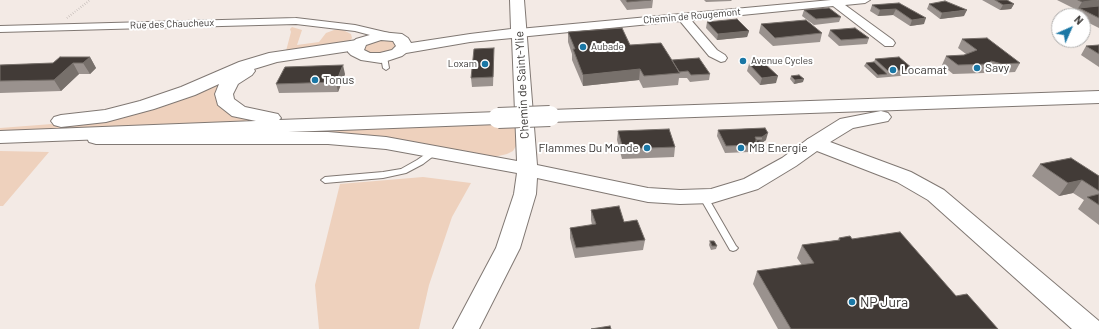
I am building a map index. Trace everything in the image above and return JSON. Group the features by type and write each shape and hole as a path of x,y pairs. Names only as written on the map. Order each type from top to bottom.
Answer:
{"main road":[{"path":"0,126 88,119 127,111 182,93 252,63 275,57 358,48"},
{"path":"292,56 248,70 235,77 230,82 224,94 227,105 239,112 263,118 462,116 474,119"},
{"path":"0,138 550,116 1099,98"},
{"path":"815,143 839,126 856,120 889,116 1099,103"}],"street":[{"name":"Chemin de Saint-Ylie","path":"466,329 513,236 525,194 527,170 517,0"},
{"name":"Chemin de Rougemont","path":"519,34 865,0"},
{"path":"835,3 889,43"},
{"path":"683,17 712,53 721,58"},
{"name":"Rue des Chaucheux","path":"0,29 282,20 313,22 385,35"},
{"path":"344,27 356,35 358,48 370,58 385,62 402,44"},
{"path":"358,48 369,38 385,35 402,44 519,34"},
{"path":"0,138 328,138 386,143 437,151 648,195 680,197 725,193 751,184 797,156 815,143 915,182 947,204 1090,329"},
{"path":"797,156 879,167"}],"lane":[{"path":"325,180 383,176 403,170 420,162 437,151"},
{"path":"703,196 733,248"}],"path":[{"path":"56,27 90,0"}],"shaded area":[{"path":"292,27 302,30 297,45 319,42 326,33 341,29 351,34 352,38 349,42 286,51 291,32 290,29"},
{"path":"392,39 398,46 387,54 366,53 362,47 372,40"},
{"path":"222,78 220,91 260,121 0,132 0,128 78,122"},
{"path":"503,123 517,126 516,146 513,151 507,154 494,157 393,139 281,132"},
{"path":"0,151 49,152 3,206 0,206"},
{"path":"423,177 471,183 452,217 429,285 419,329 319,329 315,285 340,184"}],"building":[{"path":"626,0 651,0 627,2"},
{"path":"995,0 1007,0 1014,4 1003,5"},
{"path":"1078,0 1097,0 1082,2"},
{"path":"945,1 967,10 942,13 929,4"},
{"path":"899,3 926,18 912,20 896,9 880,10 872,5"},
{"path":"1099,6 1099,18 1091,14 1091,8 1079,8"},
{"path":"829,8 841,17 816,19 804,10"},
{"path":"737,19 749,31 718,34 707,22"},
{"path":"806,20 822,33 775,38 761,24"},
{"path":"622,28 630,45 661,43 680,73 644,76 640,69 583,75 568,32"},
{"path":"855,28 869,38 841,40 830,30"},
{"path":"987,38 1020,63 1002,64 991,61 989,64 958,65 946,56 964,55 977,50 962,39"},
{"path":"1099,45 1099,54 1089,48 1091,48 1091,46"},
{"path":"494,48 493,77 471,78 474,49"},
{"path":"60,57 90,57 83,63 73,63 54,80 0,81 0,65 53,63"},
{"path":"899,57 913,69 888,71 875,59"},
{"path":"699,58 710,74 691,75 688,71 679,72 672,60"},
{"path":"874,62 887,74 878,75 866,63"},
{"path":"764,63 778,76 762,78 749,64"},
{"path":"343,65 336,82 276,84 285,67"},
{"path":"799,75 804,79 795,80 791,76"},
{"path":"765,128 768,133 762,137 755,137 757,141 751,145 726,146 718,130"},
{"path":"669,129 675,147 623,149 618,131"},
{"path":"756,140 762,140 756,144"},
{"path":"1071,158 1099,176 1099,191 1082,180 1068,183 1040,164"},
{"path":"1099,194 1099,205 1087,197"},
{"path":"619,206 624,222 637,220 645,240 576,248 570,228 596,224 591,210"},
{"path":"900,232 956,296 967,294 998,329 791,329 757,271 814,263 802,245 840,240 839,238 850,236 852,239"},
{"path":"710,241 714,241 717,246 712,246"},
{"path":"610,326 611,329 591,329"}],"place":[{"name":"Aubade","path":"583,47"},
{"name":"Avenue Cycles","path":"743,61"},
{"name":"Loxam","path":"485,64"},
{"name":"Savy","path":"977,68"},
{"name":"Locamat","path":"893,70"},
{"name":"Tonus","path":"315,80"},
{"name":"Flammes Du Monde","path":"647,148"},
{"name":"MB Energie","path":"741,148"},
{"name":"NP Jura","path":"852,302"}]}
